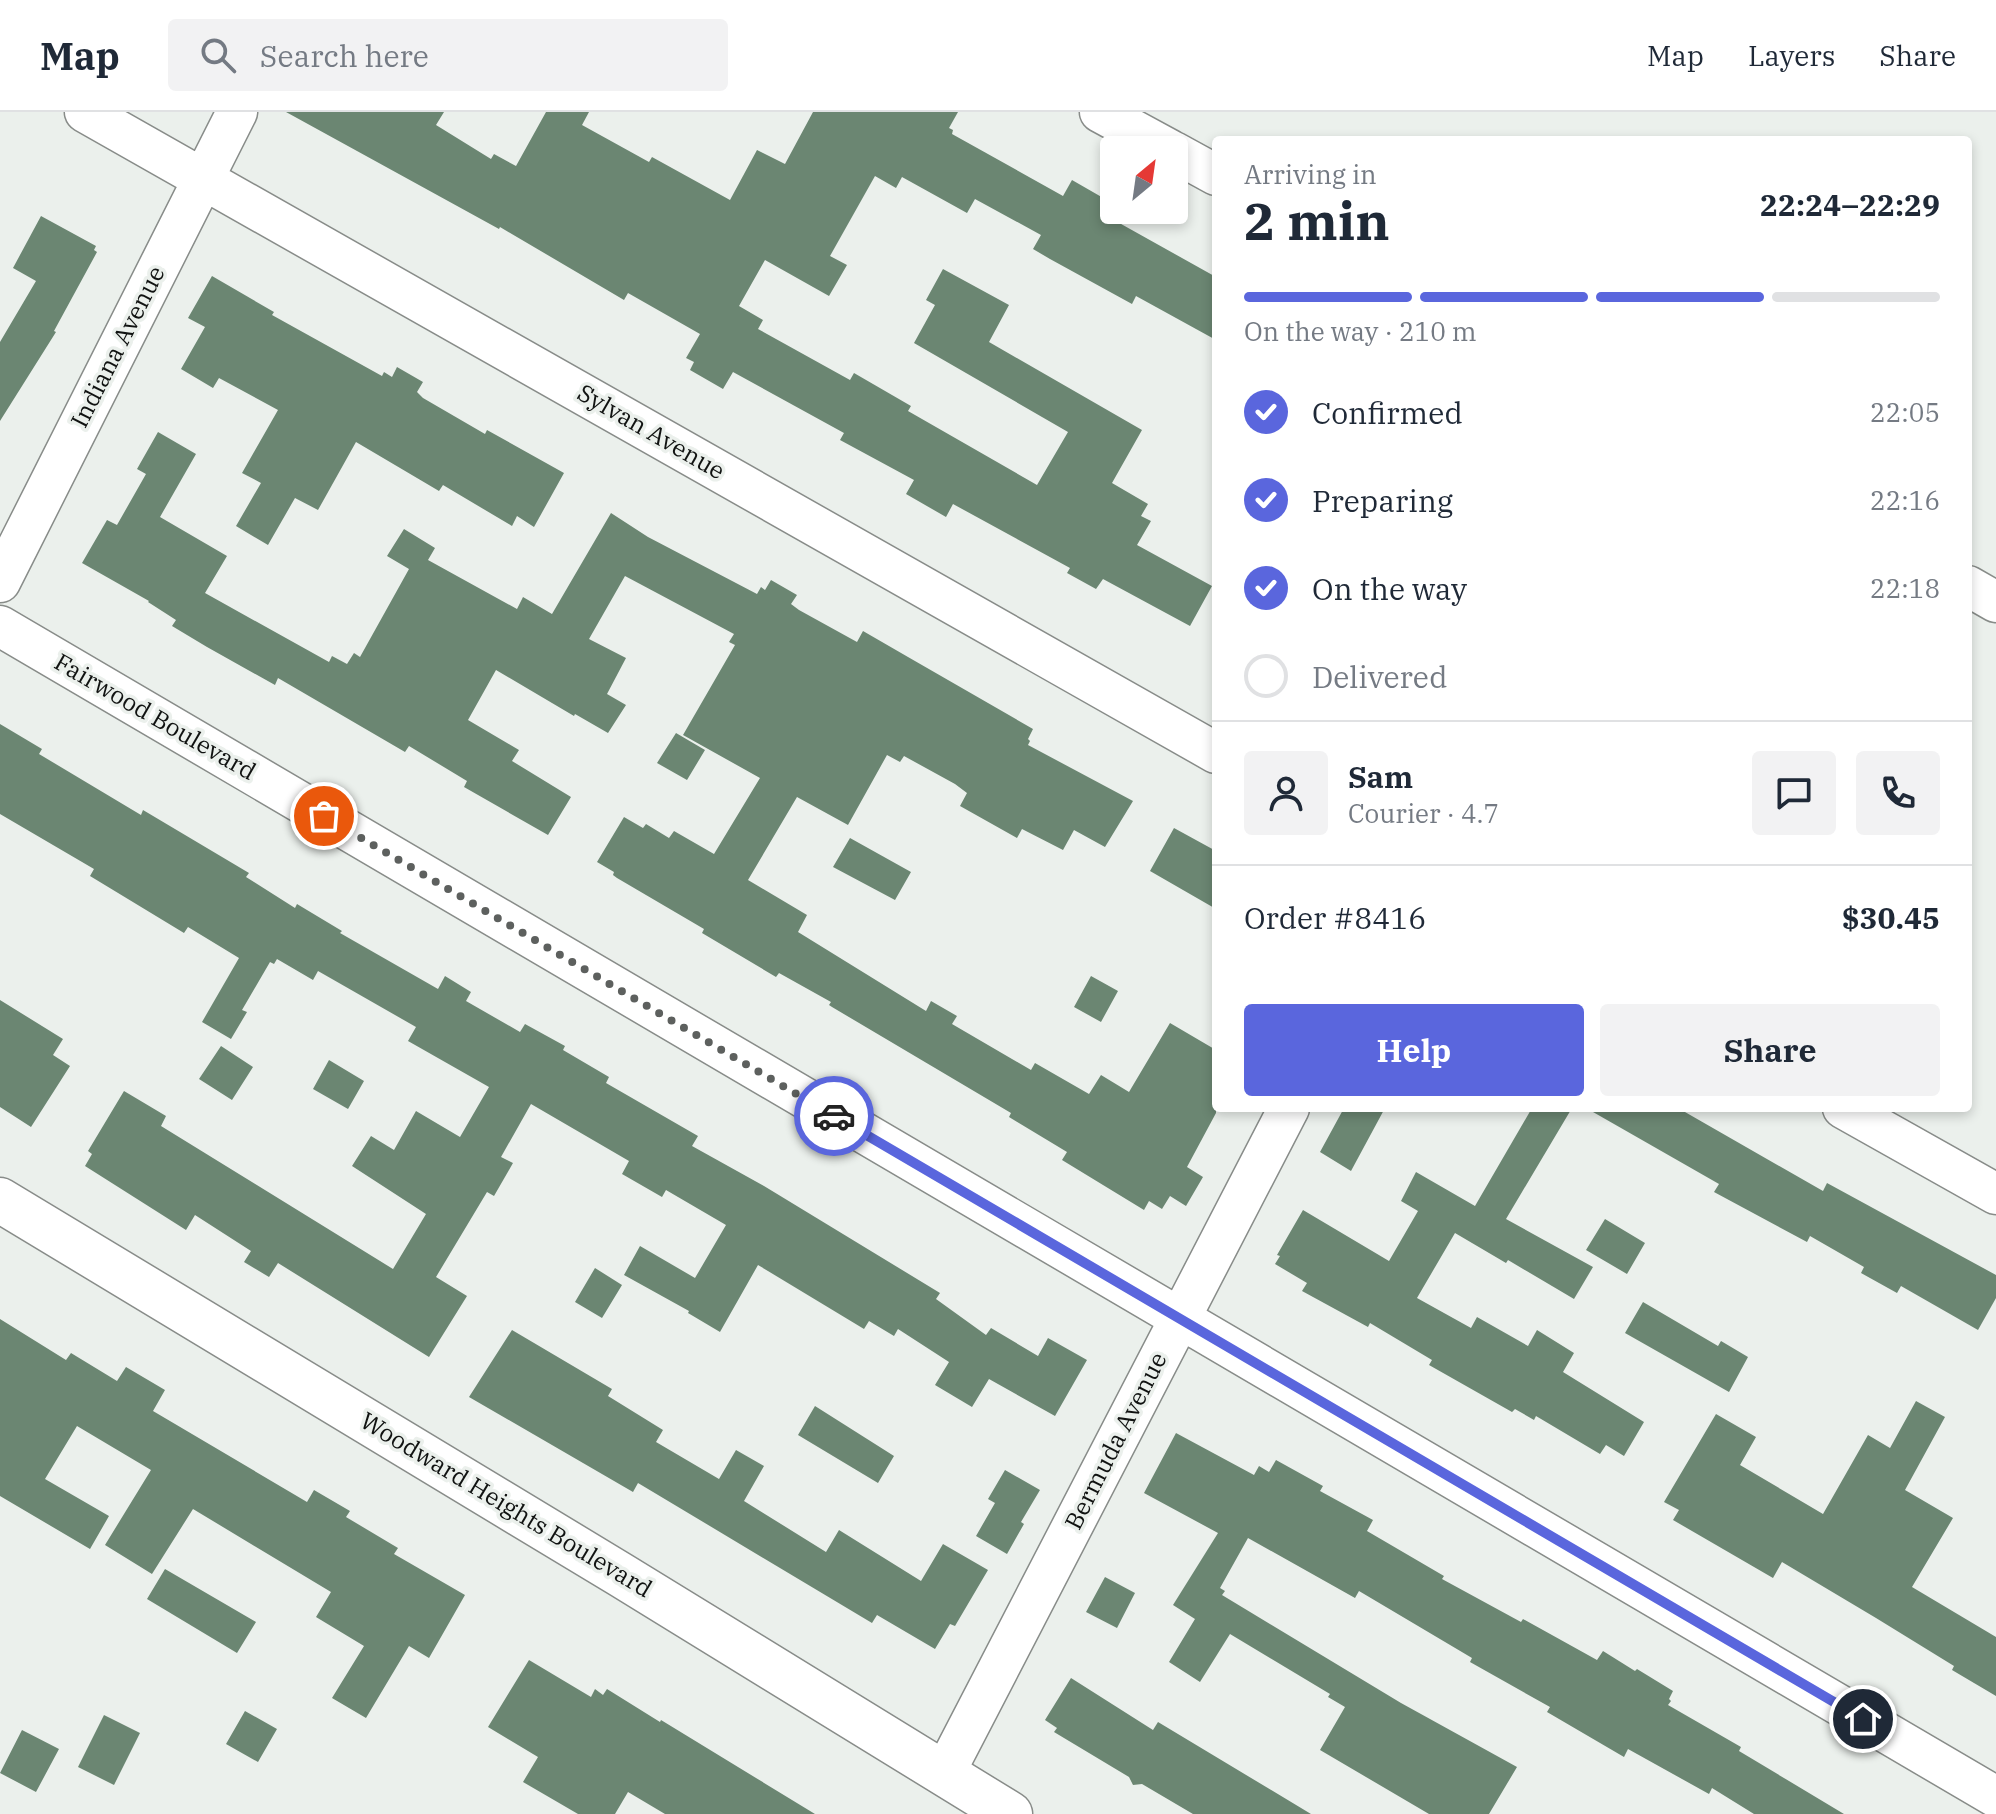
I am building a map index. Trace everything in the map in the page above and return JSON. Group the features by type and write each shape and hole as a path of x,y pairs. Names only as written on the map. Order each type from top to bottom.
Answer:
{"street":[{"name":"Sylvan Avenue","path":"85,112 1212,751"},
{"name":"Indiana Avenue","path":"0,582 237,112"},
{"path":"1100,112 1144,136"},
{"path":"1188,160 1212,173"},
{"path":"1972,588 1996,602"},
{"name":"Fairwood Boulevard","path":"0,626 1996,1797"},
{"name":"Bermuda Avenue","path":"944,1774 1287,1112"},
{"path":"1850,1112 1996,1194"},
{"name":"Woodward Heights Boulevard","path":"0,1200 608,1566 1010,1814"}],"building":[{"path":"286,112 444,112 436,125 491,159 494,154 516,166 546,112 589,112 582,125 649,162 652,157 730,200 757,150 785,164 813,112 958,112 949,128 953,130 952,134 1063,196 1072,180 1100,196 1100,224 1121,224 1212,275 1212,338 1136,296 1132,304 1050,259 1033,249 1041,235 975,199 967,213 902,177 896,188 875,176 830,256 847,265 829,296 765,260 739,306 763,320 758,329 850,380 854,373 911,406 908,411 1037,485 1068,432 914,343 935,305 926,300 943,269 1009,305 989,342 1142,430 1112,483 1148,504 1141,516 1151,521 1137,545 1212,586 1190,626 1103,579 1096,589 1067,573 1070,568 953,504 946,517 906,494 914,480 840,440 844,433 733,372 723,389 690,370 694,362 686,358 700,334 628,293 624,300 500,227"},
{"path":"41,216 96,246 94,250 97,252 56,332 0,421 0,342 36,281 13,268"},
{"path":"212,276 274,312 272,315 382,376 384,372 392,377 397,367 423,382 417,392 423,398 485,434 487,430 564,473 534,527 517,516 512,526 443,485 439,491 356,442 318,510 295,498 268,545 236,526 261,483 242,473 278,410 219,378 213,388 181,369 205,327 188,318"},
{"path":"158,432 196,454 160,517 227,556 205,593 329,662 332,656 347,664 354,653 360,657 409,569 387,556 404,529 435,548 428,560 517,609 523,597 552,614 611,513 648,537 757,594 761,587 765,590 771,580 797,595 791,604 799,610 857,642 863,631 1033,729 1028,745 1133,801 1105,847 1074,830 1063,850 1022,829 1017,838 960,806 967,793 955,784 904,756 900,762 887,755 848,825 797,797 748,880 807,915 798,932 926,1011 931,1001 957,1016 952,1024 1031,1070 1035,1063 1089,1094 1101,1075 1129,1092 1170,1023 1212,1048 1212,1112 1216,1113 1187,1167 1203,1177 1186,1206 1170,1196 1162,1209 1149,1201 1144,1210 1062,1160 1067,1152 1009,1117 1011,1113 832,1007 829,1005 831,1002 779,973 776,977 702,933 704,929 617,878 614,872 597,862 624,817 643,828 646,824 669,838 674,831 714,854 760,778 683,735 735,645 729,642 734,634 625,576 589,639 626,658 607,694 626,705 608,733 496,670 468,720 519,750 512,761 571,797 548,835 464,787 467,781 409,746 405,752 278,678 275,685 207,647 172,626 176,620 149,601 82,563 107,520 117,525 146,474 137,469"},
{"path":"0,724 42,749 39,754 141,815 143,810 249,873 246,877 295,908 297,904 342,931 340,933 438,989 445,976 471,992 466,1001 520,1032 525,1024 565,1046 563,1050 609,1077 606,1083 698,1136 692,1146 940,1293 936,1299 986,1335 991,1328 1038,1356 1048,1338 1087,1360 1055,1416 989,1379 972,1407 935,1385 949,1362 898,1329 894,1336 869,1321 864,1329 758,1265 720,1332 624,1275 640,1246 695,1278 726,1225 666,1190 662,1197 622,1174 629,1161 531,1104 501,1157 513,1163 494,1196 487,1192 436,1277 467,1296 429,1357 278,1263 269,1277 244,1262 251,1251 195,1215 186,1230 85,1166 92,1154 88,1151 124,1091 166,1116 161,1126 393,1269 426,1214 352,1166 371,1136 394,1150 416,1111 460,1137 489,1087 408,1041 416,1027 318,971 313,980 277,959 274,964 270,962 242,1010 247,1012 231,1039 202,1022 239,958 188,927 184,933 90,876 94,869 0,814"},
{"path":"676,733 705,750 687,780 657,763"},
{"path":"1174,828 1212,849 1212,907 1150,871"},
{"path":"850,838 911,872 895,900 833,867"},
{"path":"1091,976 1118,991 1101,1022 1074,1007"},
{"path":"0,1000 63,1039 53,1055 70,1066 31,1127 0,1107"},
{"path":"221,1046 253,1067 232,1100 199,1079"},
{"path":"329,1060 364,1081 348,1109 313,1089"},
{"path":"1342,1112 1383,1112 1351,1171 1320,1152"},
{"path":"1530,1112 1570,1112 1506,1219 1593,1267 1574,1299 1455,1233 1417,1298 1471,1328 1477,1317 1528,1346 1537,1330 1574,1353 1563,1372 1644,1422 1624,1456 1606,1445 1600,1454 1536,1416 1534,1420 1515,1409 1512,1412 1429,1365 1432,1360 1370,1323 1368,1327 1302,1291 1307,1283 1275,1264 1303,1210 1389,1261 1418,1211 1401,1201 1416,1172 1475,1206"},
{"path":"1593,1112 1685,1112 1823,1191 1827,1183 1996,1275 1996,1298 1978,1330 1901,1286 1897,1293 1861,1273 1864,1267 1810,1236 1807,1242 1714,1192 1719,1184"},
{"path":"1605,1219 1645,1243 1627,1274 1586,1250"},
{"path":"595,1268 622,1285 602,1318 575,1302"},
{"path":"1643,1302 1718,1346 1721,1341 1748,1357 1729,1392 1625,1333"},
{"path":"0,1319 66,1360 71,1353 117,1381 126,1367 165,1390 153,1411 307,1502 314,1490 350,1511 346,1517 398,1548 394,1554 465,1595 429,1658 409,1646 366,1718 332,1698 364,1646 316,1617 331,1592 193,1509 152,1574 105,1545 151,1470 77,1426 45,1479 109,1516 90,1549 0,1496"},
{"path":"512,1330 612,1389 608,1396 663,1430 656,1442 719,1479 736,1450 764,1466 744,1501 826,1552 839,1530 921,1581 943,1544 988,1570 955,1626 950,1624 935,1649 877,1615 872,1623 638,1483 633,1492 469,1397"},
{"path":"1916,1401 1945,1417 1905,1490 1953,1518 1912,1587 1996,1637 1996,1696 1952,1670 1954,1666 1782,1562 1773,1578 1673,1520 1679,1510 1664,1502 1716,1414 1756,1437 1740,1465 1823,1514 1868,1435 1890,1448"},
{"path":"815,1406 894,1456 878,1483 798,1435"},
{"path":"1176,1433 1254,1475 1259,1466 1269,1472 1276,1460 1323,1486 1320,1491 1373,1520 1367,1531 1444,1576 1442,1579 1597,1660 1603,1651 1635,1671 1637,1669 1673,1691 1668,1705 1741,1747 1739,1751 1844,1814 1754,1814 1712,1788 1709,1794 1628,1749 1624,1757 1547,1712 1550,1707 1470,1662 1472,1658 1359,1591 1355,1598 1248,1538 1220,1588 1225,1591 1222,1595 1401,1703 1517,1767 1489,1814 1429,1814 1320,1750 1345,1707 1328,1697 1330,1694 1230,1634 1200,1682 1169,1662 1195,1619 1173,1605 1218,1533 1144,1493"},
{"path":"1005,1470 1040,1490 1007,1554 976,1536 995,1503 988,1499"},
{"path":"165,1569 256,1622 237,1653 147,1599"},
{"path":"1105,1577 1135,1593 1117,1628 1086,1612"},
{"path":"529,1660 591,1697 595,1689 603,1695 607,1689 815,1814 665,1814 628,1792 615,1814 578,1814 523,1782 538,1757 488,1727"},
{"path":"1071,1678 1153,1730 1158,1722 1311,1814 1193,1814 1142,1784 1133,1785 1129,1777 1054,1732 1057,1728 1045,1720"},
{"path":"245,1711 277,1729 258,1762 226,1744"},
{"path":"104,1715 140,1733 114,1785 78,1767"},
{"path":"22,1730 59,1749 36,1792 0,1773"}],"way so far":[{"path":"324,816 834,1116"}],"route":[{"path":"834,1116 1863,1719"}]}
